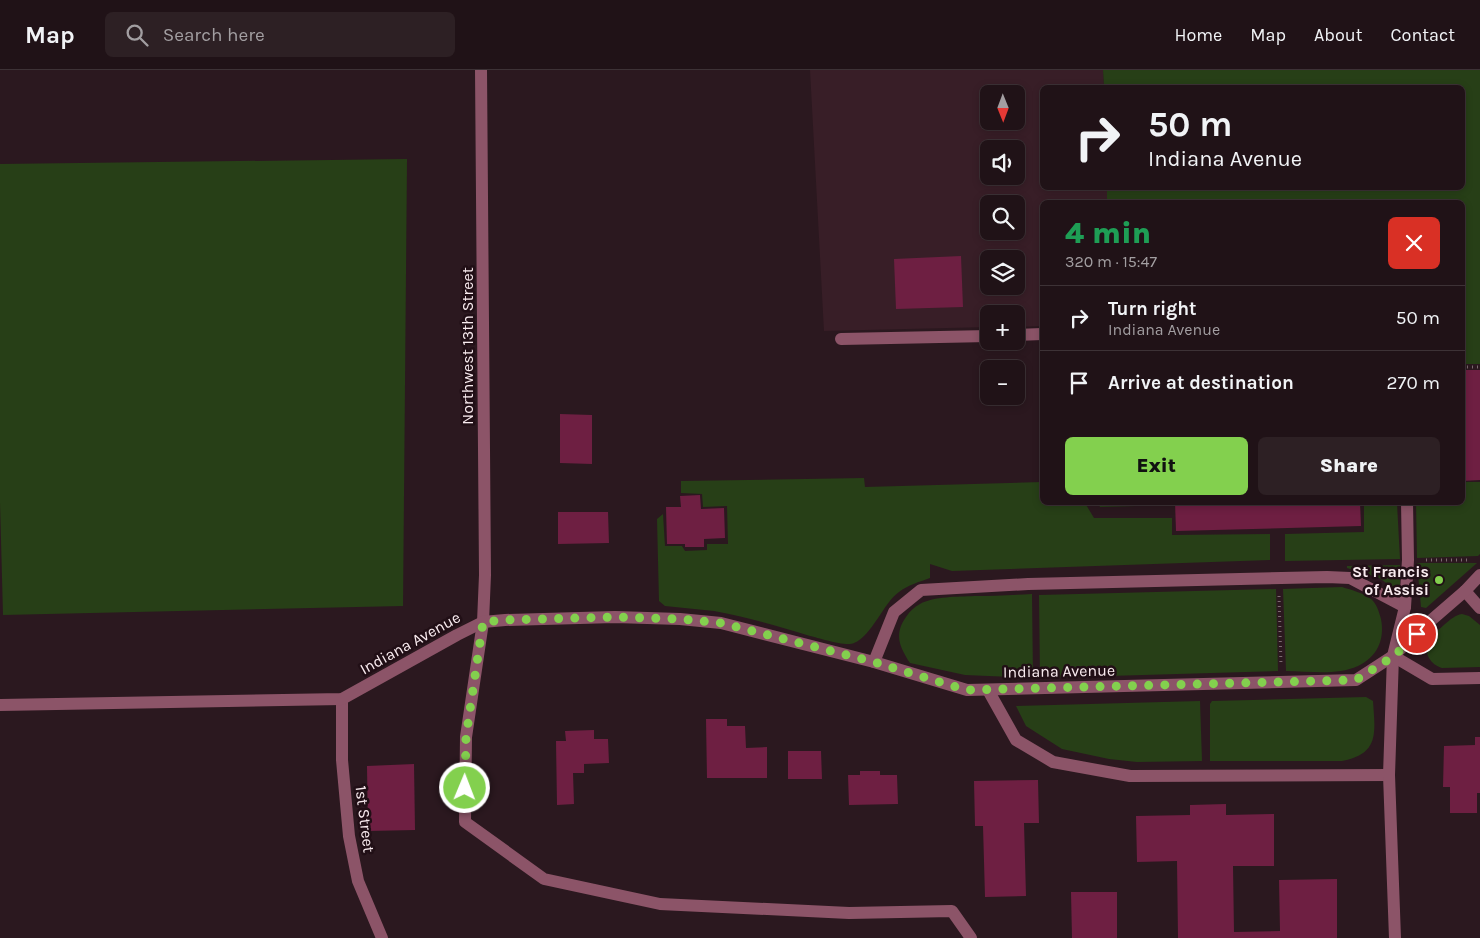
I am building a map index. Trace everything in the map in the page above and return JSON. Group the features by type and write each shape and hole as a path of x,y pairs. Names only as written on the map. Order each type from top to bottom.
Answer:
{"street":[{"name":"Northwest 13th Street","path":"481,70 485,566 483,622 466,737 464,822 544,879 660,904 848,912 952,911 971,938"},
{"path":"1025,335 1040,334"},
{"path":"841,340 980,336"},
{"path":"1396,938 1390,775 1394,656 1405,607 1408,560 1407,505"},
{"name":"Indiana Avenue","path":"0,705 342,699 483,622 615,617 680,619 721,623 874,662 966,690 1356,680 1394,656 1428,622 1466,591 1480,575"},
{"path":"874,662 894,612 921,590 1028,584 1327,577 1350,578 1405,607"},
{"path":"1466,591 1480,608"},
{"path":"1394,656 1432,679 1480,678"},
{"path":"988,690 1016,740 1053,762 1130,776 1390,775"},
{"name":"1st Street","path":"342,699 342,760 349,836 358,881 382,938"}],"path":[{"path":"1465,367 1480,367"},
{"path":"1420,560 1479,560"},
{"path":"1279,590 1282,668"}],"shaded area":[{"path":"810,70 1103,70 1104,85 1040,85 1040,190 1107,190 1107,200 1040,200 1040,326 1025,327 1025,305 980,305 980,327 824,331"}],"green space":[{"path":"1103,70 1480,70 1480,364 1465,364 1465,200 1107,200 1107,190 1465,190 1465,85 1104,85"},
{"path":"407,159 403,606 3,615 0,502 0,164"},
{"path":"864,478 865,487 1040,482 1040,505 1086,505 1094,518 1172,518 1172,535 1270,534 1270,560 952,571 930,564 930,578 910,586 893,597 867,633 854,643 839,643 726,613 665,606 659,601 657,519 663,514 665,546 682,546 685,551 707,550 707,544 728,544 727,506 703,507 702,494 681,493 681,481"},
{"path":"1465,482 1480,482 1480,554 1478,556 1417,558 1416,505 1465,505"},
{"path":"1099,505 1172,505 1100,507"},
{"path":"1364,505 1397,505 1400,559 1285,561 1285,534 1364,532"},
{"path":"1417,563 1477,563 1426,608 1421,607"},
{"path":"1400,565 1400,587 1394,588 1379,578 1347,568 1347,566"},
{"path":"1342,587 1371,599 1379,611 1382,634 1375,653 1358,666 1341,671 1286,671 1283,589"},
{"path":"1276,589 1278,671 1040,678 1039,595"},
{"path":"1032,594 1033,678 965,675 910,663 903,651 899,640 902,623 912,609 926,601 954,597"},
{"path":"1462,614 1469,616 1480,625 1480,667 1442,668 1433,663 1429,658 1427,653 1428,643 1445,624"},
{"path":"1366,697 1373,701 1374,732 1369,747 1354,758 1342,761 1210,761 1210,704 1212,701"},
{"path":"1200,701 1202,761 1137,762 1109,759 1062,749 1026,726 1016,706"}],"building":[{"path":"961,256 963,307 896,309 894,259"},
{"path":"1465,370 1480,370 1480,480 1465,481"},
{"path":"560,414 592,415 592,464 560,463"},
{"path":"700,495 701,509 724,508 725,538 704,539 704,547 685,547 685,544 667,544 666,507 681,507 680,496"},
{"path":"1175,505 1360,505 1361,526 1176,531"},
{"path":"558,512 608,512 609,543 558,544"},
{"path":"706,719 727,719 727,726 745,726 746,748 767,747 767,778 707,778"},
{"path":"594,730 594,739 608,739 609,763 584,764 584,773 573,773 574,804 557,805 556,741 566,741 565,731"},
{"path":"1475,737 1480,737 1480,793 1477,793 1477,813 1450,813 1450,787 1443,787 1444,746 1475,745"},
{"path":"788,751 821,751 822,779 788,779"},
{"path":"414,764 415,830 368,831 367,766"},
{"path":"860,771 880,771 880,775 897,775 898,804 849,805 848,775 860,775"},
{"path":"1038,780 1039,823 1024,823 1026,896 985,897 983,826 975,826 974,781"},
{"path":"1226,804 1226,815 1274,814 1274,866 1233,866 1234,932 1280,931 1279,880 1337,879 1337,938 1178,938 1177,861 1137,862 1136,816 1190,815 1190,805"},
{"path":"1071,892 1117,892 1117,938 1072,938"}],"place":[{"name":"St Francis of Assisi","path":"1439,580"}],"route":[{"path":"465,788 466,737 483,622 615,617 680,619 721,623 874,662 966,690 1356,680 1394,656 1417,634"}]}
